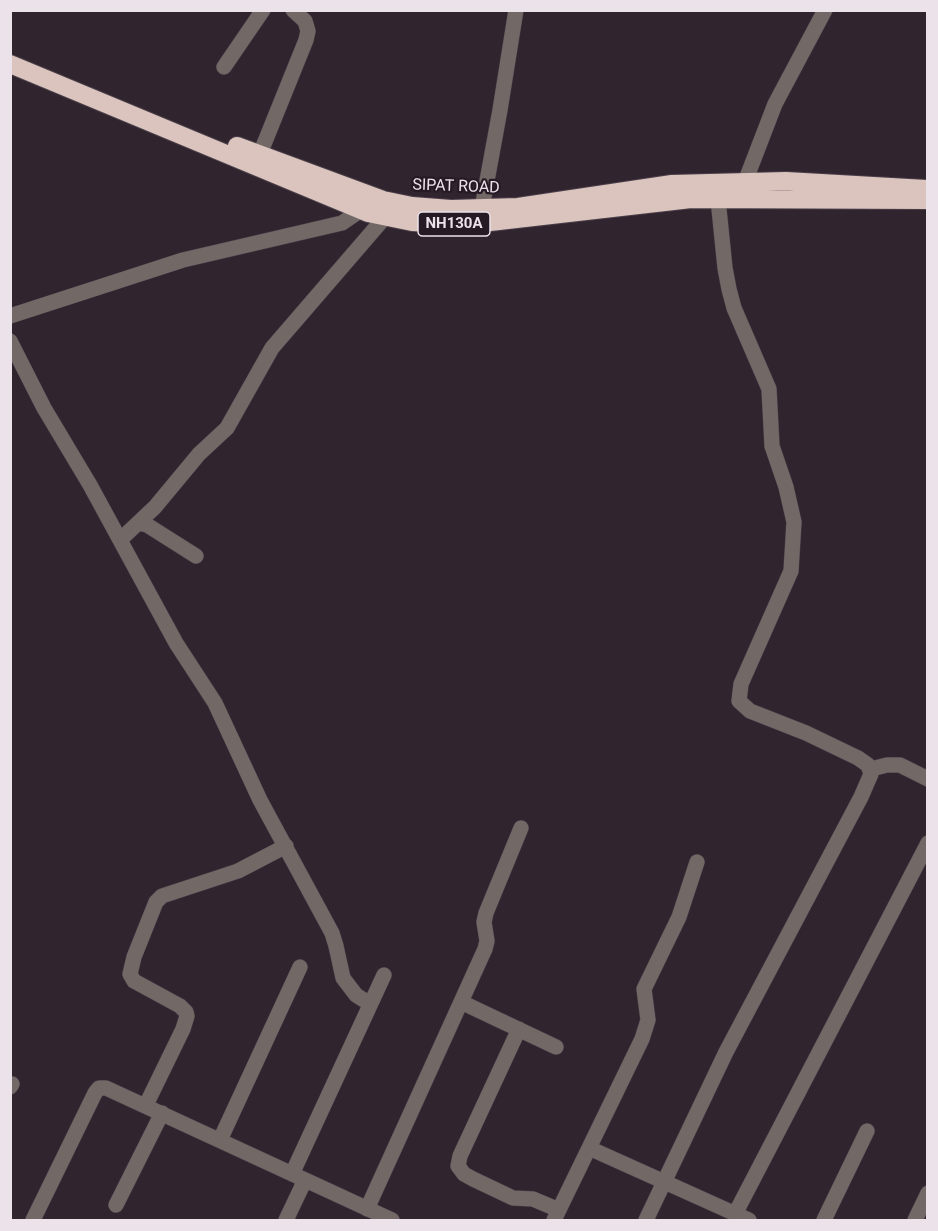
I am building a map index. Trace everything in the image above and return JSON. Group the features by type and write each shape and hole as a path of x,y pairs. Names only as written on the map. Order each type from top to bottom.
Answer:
{"highway":[{"name":"SIPAT ROAD","path":"10,53 260,154 383,200 412,206 518,207 672,184 786,181 927,189"},
{"name":"NH130A","path":"10,64 361,210 412,222 464,225 691,199 927,200"}],"street":[{"path":"224,68 263,10"},
{"path":"260,154 308,31 303,18 292,10"},
{"path":"482,208 516,10"},
{"path":"745,182 775,104 821,13"},
{"path":"646,1221 726,1052 870,779 870,769 865,762 806,733 750,711 739,700 741,684 791,571 794,522 786,487 772,446 769,389 729,289 718,199"},
{"path":"10,316 183,260 342,223 361,210"},
{"path":"120,540 139,523 199,454 227,428 272,348 385,217"},
{"path":"10,341 44,408 90,485 176,643 215,703 260,800 332,933 343,978 356,995 370,1004"},
{"path":"139,523 147,525 196,556"},
{"path":"870,769 900,765 927,779"},
{"path":"370,1214 485,949 486,913 520,828"},
{"path":"735,1214 927,843"},
{"path":"146,1106 188,1016 180,1006 134,981 130,974 134,957 156,902 162,896 238,871 286,846"},
{"path":"519,1029 460,1156 458,1167 464,1174 513,1198 533,1199 556,1215 642,1039 648,1020 644,989 679,917 697,862"},
{"path":"220,1140 300,967"},
{"path":"286,1221 298,1177 384,975"},
{"path":"461,1002 556,1047"},
{"path":"33,1221 94,1093 99,1088 106,1088 162,1113 298,1177 370,1214 392,1221"},
{"path":"117,1205 162,1113"},
{"path":"824,1221 867,1131"},
{"path":"589,1148 749,1221"},
{"path":"915,1221 927,1193"}]}
